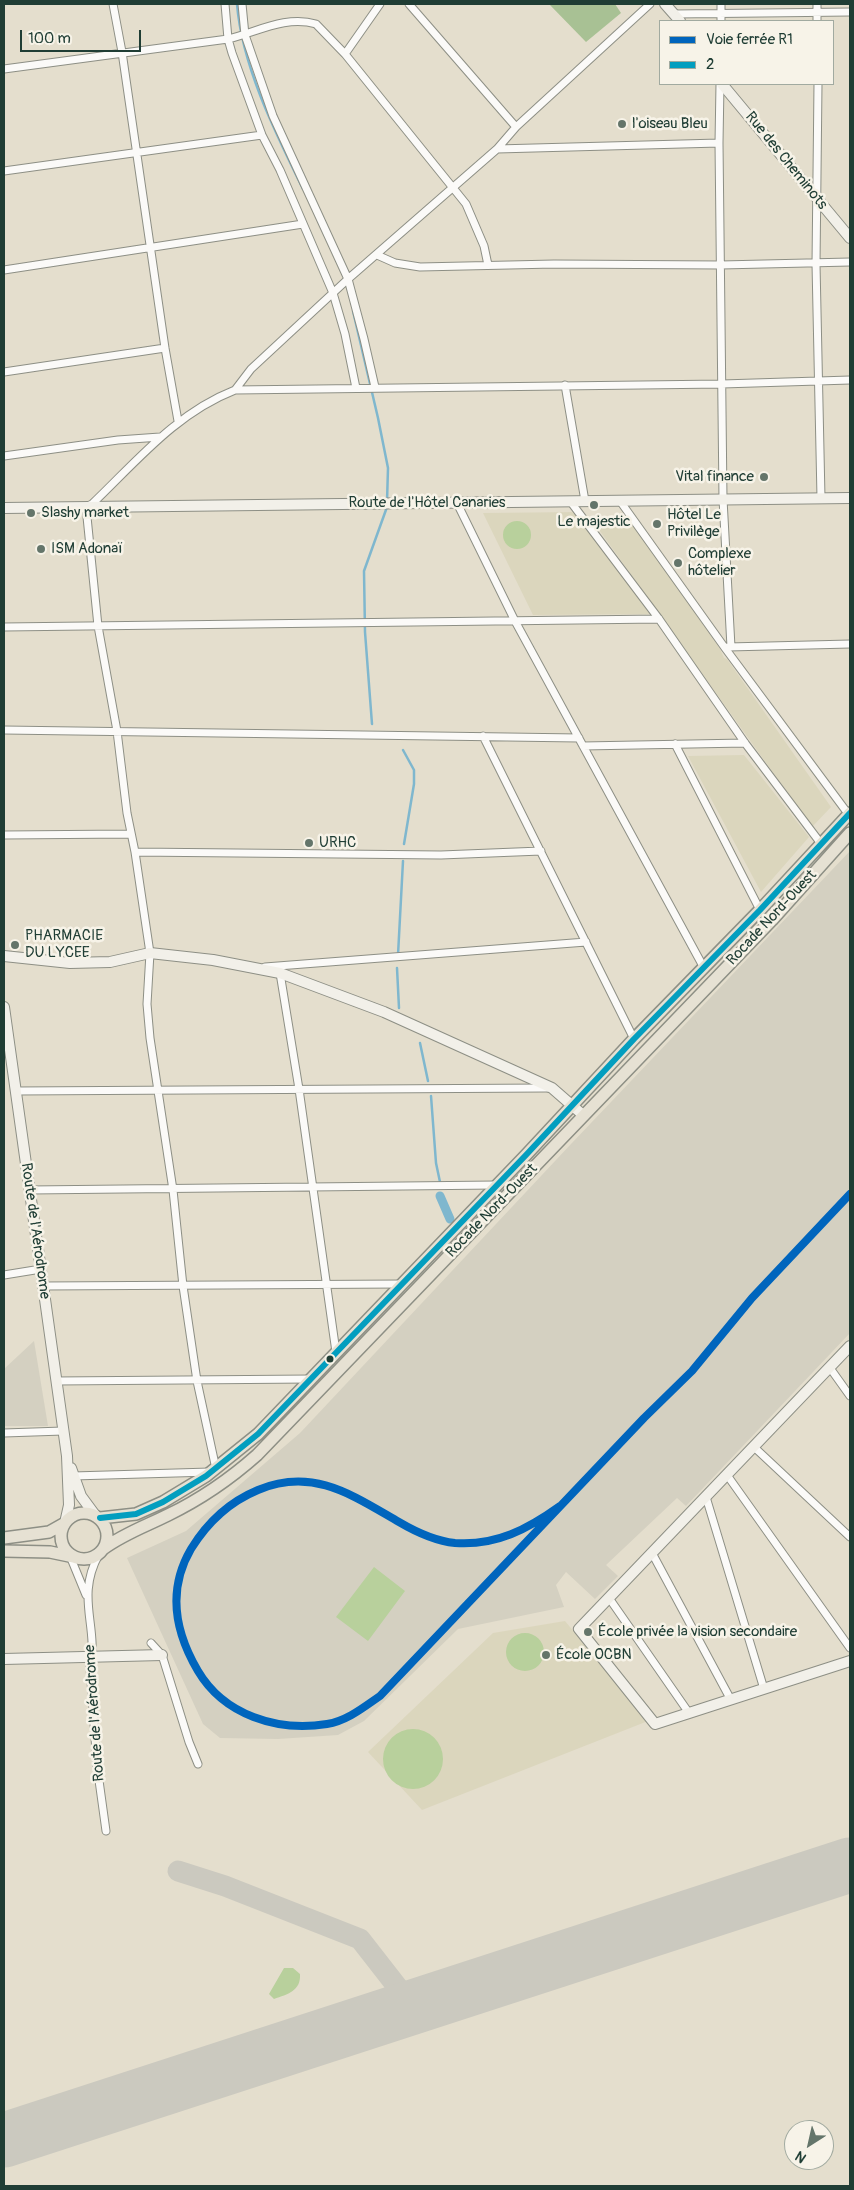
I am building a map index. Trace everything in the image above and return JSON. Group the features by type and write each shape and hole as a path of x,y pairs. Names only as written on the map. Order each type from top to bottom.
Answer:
{"main road":[{"name":"Rocade Nord-Ouest","path":"97,1517 127,1516 146,1510 179,1493 231,1458 264,1429 850,814"},
{"name":"Rocade Nord-Ouest","path":"101,1552 118,1539 167,1516 207,1494 257,1455 772,920 850,833"},
{"path":"4,1538 48,1532 65,1523 76,1514 86,1512 97,1517 105,1526 108,1535 101,1552 90,1558 50,1552 4,1551"},
{"path":"65,1523 61,1537 71,1555"}],"street":[{"path":"113,4 122,52 165,348 178,421"},
{"path":"225,4 228,38 262,135 280,170 333,293 345,334 356,388"},
{"path":"242,4 245,35 273,116 348,279 375,387"},
{"path":"345,54 380,4"},
{"path":"409,4 516,127"},
{"path":"235,390 251,369 348,279 497,150 516,127 650,4"},
{"path":"666,4 677,17 721,13 850,12"},
{"path":"721,4 721,20"},
{"path":"817,4 817,20"},
{"path":"4,69 228,38 245,35 274,24 294,21 311,22 320,27 345,54 466,204 476,225 488,265"},
{"path":"721,85 719,142 723,500 728,647"},
{"name":"Rue des Cheminots","path":"722,85 850,238"},
{"path":"818,85 816,264 821,498"},
{"path":"4,172 262,135"},
{"path":"497,150 719,142"},
{"path":"4,270 303,224"},
{"path":"377,255 395,263 420,267 816,264 850,262"},
{"path":"4,372 165,348"},
{"path":"73,1476 214,1470 197,1381 157,1091 147,1004 150,953 135,852 130,834 117,731 98,626 86,507 92,504 178,421 214,398 235,390 722,384 850,380"},
{"path":"565,386 585,501"},
{"path":"4,456 118,440 160,437"},
{"name":"Route de l'Hôtel Canaries","path":"4,508 376,502 396,504 850,498"},
{"path":"620,501 850,814"},
{"path":"570,502 659,619 745,743 822,845"},
{"path":"457,503 515,621 704,968"},
{"path":"4,627 659,619"},
{"path":"728,647 850,644"},
{"path":"4,730 580,738"},
{"path":"483,736 634,1039"},
{"path":"584,746 745,743"},
{"path":"675,744 760,910"},
{"path":"4,835 130,834"},
{"path":"135,852 441,854 541,851"},
{"path":"257,968 586,942"},
{"path":"4,956 70,963 110,962 150,953 280,973 402,1020 552,1088 583,1115"},
{"path":"280,973 299,1089 336,1352"},
{"name":"Route de l'Aérodrome","path":"4,1006 67,1456 70,1505 65,1523"},
{"path":"16,1091 552,1088"},
{"path":"30,1190 172,1190 496,1185"},
{"path":"4,1275 41,1269"},
{"path":"43,1286 402,1284"},
{"path":"850,1346 579,1629 655,1724 850,1661"},
{"path":"830,1368 850,1396"},
{"path":"56,1381 311,1379"},
{"path":"4,1433 64,1431"},
{"path":"754,1447 850,1537"},
{"name":"Route de l'Aérodrome","path":"67,1456 81,1496 97,1517"},
{"path":"727,1475 850,1648"},
{"path":"706,1497 764,1689"},
{"name":"Route de l'Aérodrome","path":"86,1595 91,1570 101,1552"},
{"path":"652,1553 731,1700"},
{"name":"Route de l'Aérodrome","path":"71,1555 86,1595 92,1656 90,1667 97,1766 106,1830"},
{"path":"609,1598 689,1713"},
{"path":"151,1644 162,1655 189,1742 198,1764"},
{"path":"4,1659 162,1655"}],"shaded area":[{"path":"580,512 651,614 533,615 483,513"},
{"path":"631,519 720,649 724,658 727,659 831,807 812,827 592,520"},
{"path":"744,755 809,837 761,892 688,756"},
{"path":"850,851 850,1333 686,1506 677,1498 606,1565 618,1576 595,1599 566,1572 556,1585 564,1607 458,1629 364,1721 338,1735 278,1739 220,1738 203,1724 127,1558 186,1531 300,1433 571,1144"},
{"path":"34,1341 48,1426 4,1426 4,1369"},
{"path":"565,1621 648,1721 422,1810 368,1752 493,1633"}],"green space":[{"path":"549,4 615,4 621,13 586,42"},
{"path":"517,521 527,525 531,535 527,545 517,549 507,545 503,535 507,525"},
{"path":"374,1567 405,1591 368,1641 336,1617"},
{"path":"525,1633 538,1639 544,1652 538,1665 525,1671 512,1665 506,1652 512,1639"},
{"path":"407,1729 419,1729 435,1737 441,1747 443,1759 441,1771 435,1781 419,1789 407,1789 391,1781 383,1765 383,1753 391,1737"},
{"path":"284,1968 293,1968 300,1974 300,1980 293,1991 274,1999 269,1994"}],"waterway":[{"path":"237,4 245,51 261,98 303,189"},
{"path":"353,311 388,468 387,502"},
{"path":"372,724 365,632 364,571 387,507"},
{"path":"403,750 414,770 414,784 404,844"},
{"path":"398,955 403,861"},
{"path":"397,968 399,1008"},
{"path":"420,1043 428,1081"},
{"path":"431,1096 436,1163 440,1182"},
{"path":"440,1196 450,1219"}],"taxiway":[{"path":"178,1871 225,1886 360,1939 413,2007"}],"runway":[{"path":"4,2140 850,1865"}],"rail line":[{"name":"R1","path":"560,1506 524,1529 498,1539 484,1542 455,1543 419,1533 365,1502 332,1487 297,1481 258,1490 247,1495 220,1514 197,1539 183,1564 177,1595 177,1611 184,1641 198,1671 209,1686 222,1699 253,1717 289,1725 308,1726 334,1722 348,1717 361,1709 380,1696 644,1418 692,1371 752,1298 850,1194"}],"transit line":[{"name":"2","path":"100,1518 136,1514 163,1502 206,1476 258,1434 526,1155 634,1039 760,910 850,813"}],"place":[{"name":"l'oiseau Bleu","path":"622,124"},
{"name":"Vital finance","path":"764,477"},
{"name":"Le majestic","path":"594,505"},
{"name":"Slashy market","path":"31,513"},
{"name":"Hôtel Le Privilège","path":"657,524"},
{"name":"ISM Adonaï","path":"41,549"},
{"name":"Complexe hôtelier","path":"678,563"},
{"name":"URHC","path":"309,843"},
{"name":"PHARMACIE DU LYCEE","path":"15,945"},
{"name":"École privée la vision secondaire","path":"588,1632"},
{"name":"École OCBN","path":"546,1655"}]}
